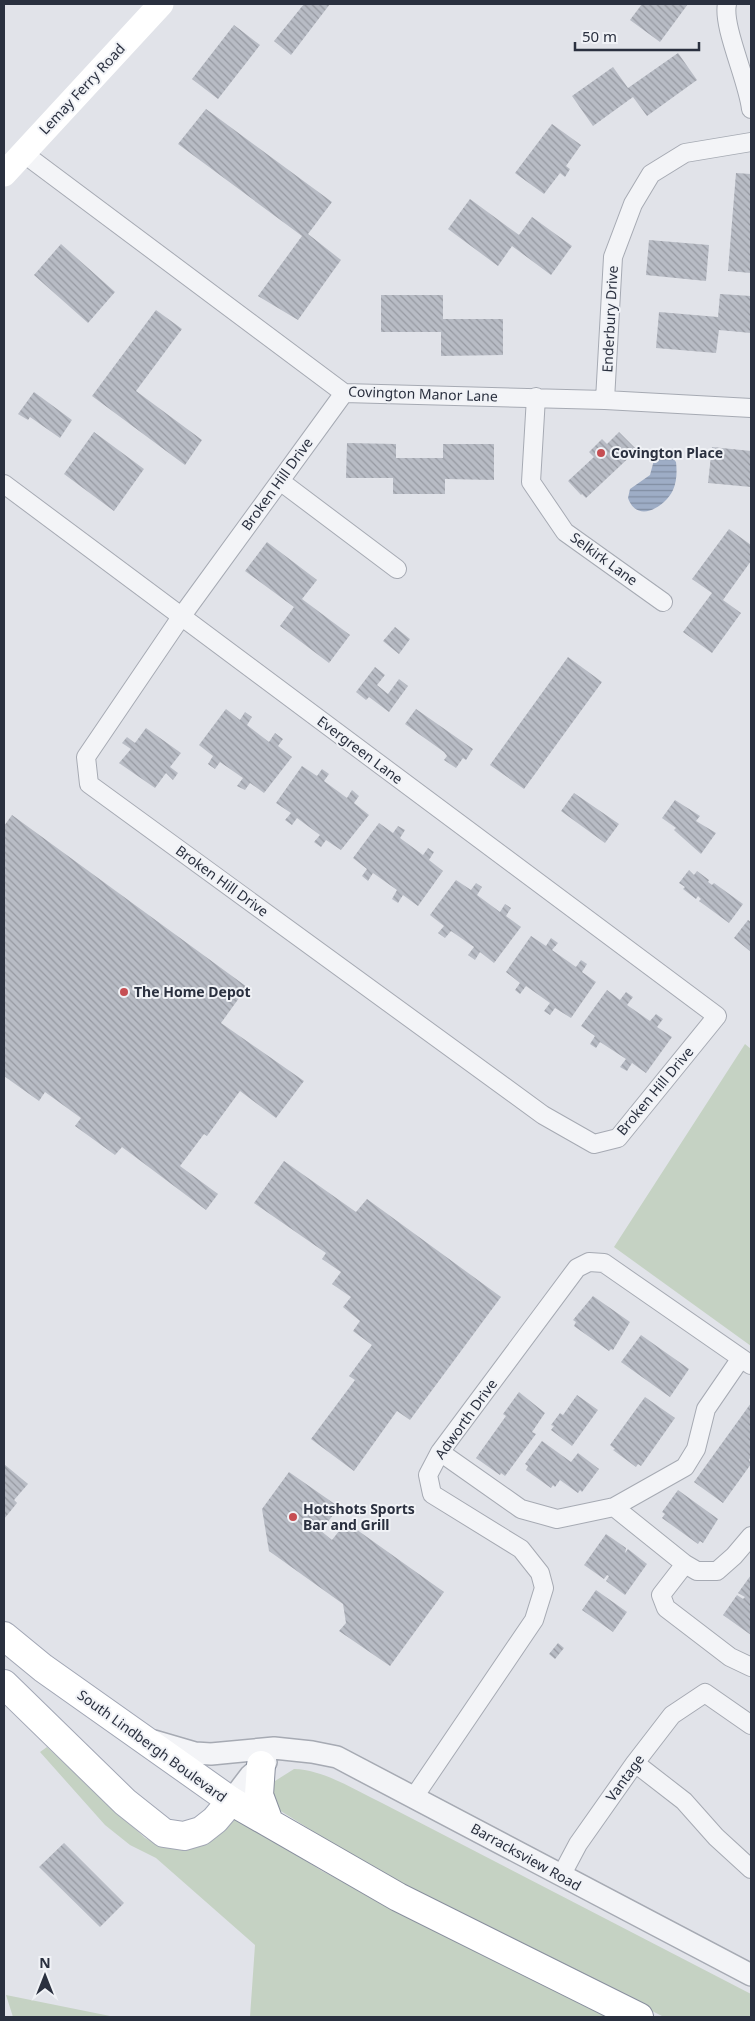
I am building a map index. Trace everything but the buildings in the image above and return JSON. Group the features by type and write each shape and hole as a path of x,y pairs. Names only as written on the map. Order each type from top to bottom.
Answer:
{"main road":[{"name":"Lemay Ferry Road","path":"4,174 161,4"},
{"name":"South Lindbergh Boulevard","path":"4,1636 43,1668 231,1801 215,1820 201,1831 184,1836 164,1833 125,1802 4,1684"},
{"path":"261,1765 259,1795 270,1822"},
{"path":"231,1801 406,1901 639,2017"}],"street":[{"path":"727,4 731,39 749,91 751,108"},
{"name":"Enderbury Drive","path":"605,400 614,257 633,204 651,174 685,153 751,142"},
{"name":"Covington Manor Lane","path":"24,153 344,393 536,397 751,408"},
{"name":"Broken Hill Drive","path":"344,393 181,617 86,757 89,784 543,1115 594,1144 618,1138 717,1016"},
{"name":"Selkirk Lane","path":"536,397 531,482 565,532 663,602"},
{"path":"280,481 397,569"},
{"name":"Evergreen Lane","path":"4,484 717,1016"},
{"name":"Adworth Drive","path":"414,1797 534,1620 544,1588 540,1573 521,1549 432,1494 428,1475 440,1452 577,1268 589,1262 604,1263 746,1362"},
{"path":"440,1452 521,1509 557,1519 614,1507 685,1467 696,1449 706,1408 746,1362"},
{"path":"614,1507 684,1564 697,1571 717,1571 751,1537"},
{"path":"684,1564 661,1595 666,1608 730,1657 751,1667"},
{"name":"Vantage","path":"560,1876 578,1844 635,1763 672,1715 705,1693 751,1725"},
{"name":"Barracksview Road","path":"144,1738 195,1753 210,1754 274,1748 337,1757 751,1975"},
{"name":"Barracksview Road","path":"231,1801 261,1765 275,1756 298,1751"},
{"path":"635,1763 684,1800 716,1837 751,1869"}],"green space":[{"path":"745,1044 751,1049 751,1346 614,1247"},
{"path":"47,1747 145,1838 173,1848 196,1847 216,1837 237,1817 322,1871 610,2017 250,2017 255,1945 156,1858 130,1845 105,1825 40,1752"},
{"path":"294,1769 317,1773 350,1787 751,1994 751,2017 664,2017 445,1908 346,1852 276,1808 272,1792 275,1781"},
{"path":"6,1995 115,2017 13,2017"}],"water":[{"path":"659,454 670,455 676,462 673,490 658,507 651,510 638,510 632,506 628,498 630,489 650,475 654,460"}],"place":[{"name":"Covington Place","path":"601,453"},
{"name":"The Home Depot","path":"124,992"},
{"name":"Hotshots Sports Bar and Grill","path":"293,1517"}]}
